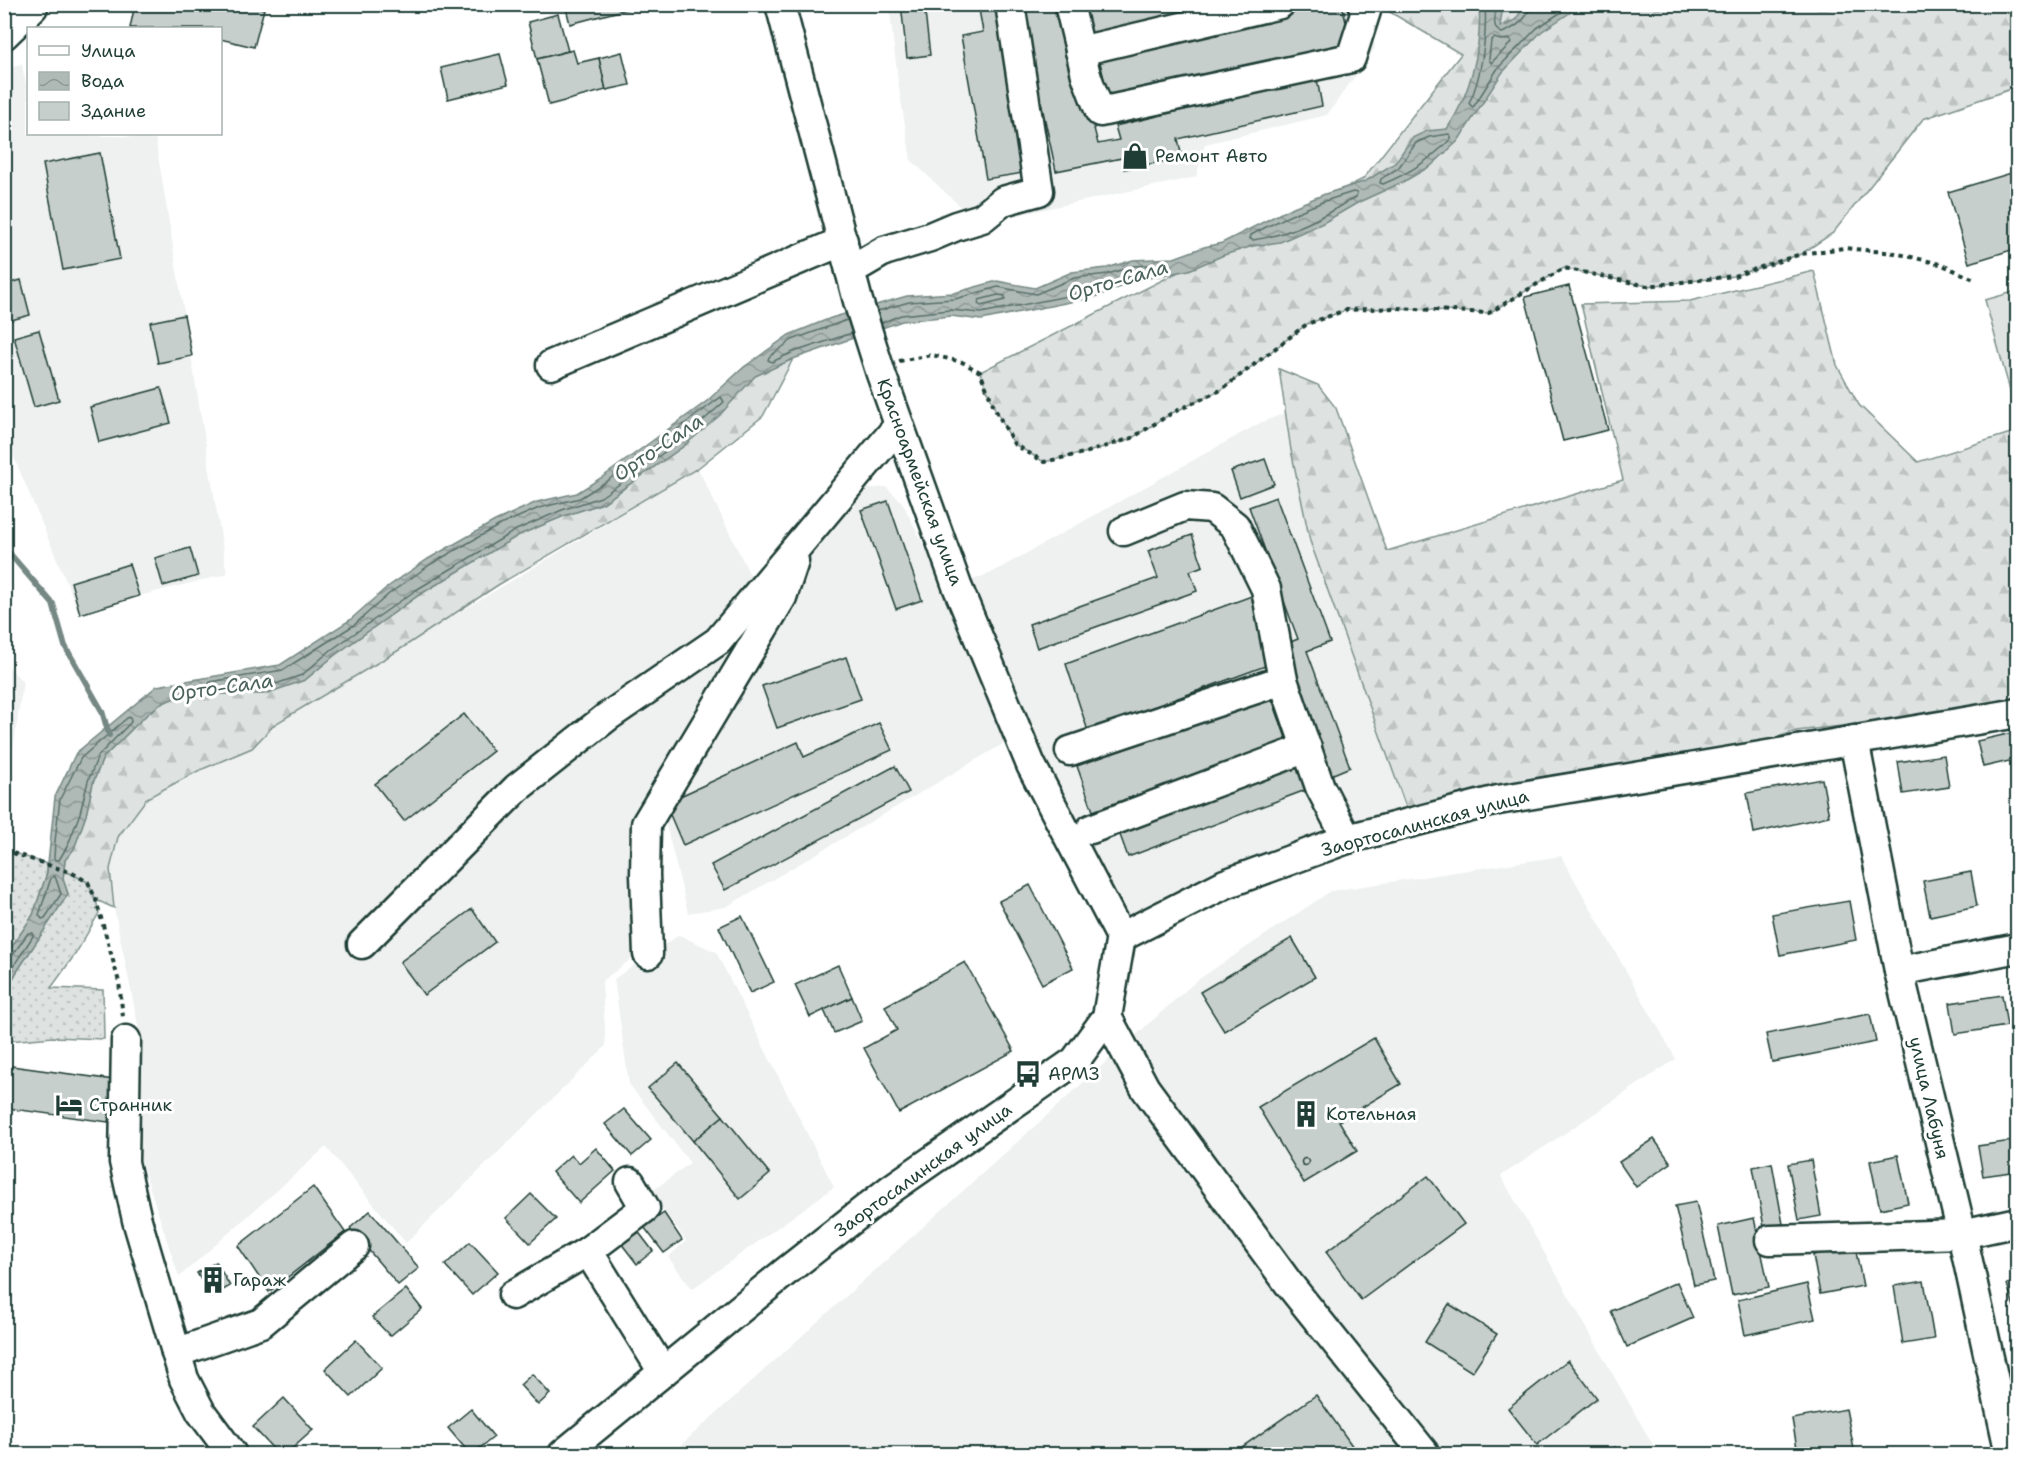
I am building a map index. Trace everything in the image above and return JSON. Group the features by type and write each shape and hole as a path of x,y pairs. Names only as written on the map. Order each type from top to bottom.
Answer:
{"street":[{"path":"4,35 33,7 33,4"},
{"name":"Красноармейская улица","path":"780,4 858,301 899,425 957,586 1031,765 1121,937"},
{"path":"850,271 884,251 982,218 1003,201 1039,191 1010,4"},
{"path":"1069,4 1086,75 1100,112 1351,58 1366,11 1362,4"},
{"path":"1080,51 1280,4"},
{"path":"551,365 843,241"},
{"path":"362,944 517,788 607,717 718,641 899,425"},
{"path":"1124,531 1185,506 1212,508 1235,526 1266,589 1283,680 1320,787 1347,839"},
{"path":"648,954 646,824 782,597 799,546"},
{"path":"1070,751 1283,680"},
{"name":"Заортосалинская улица","path":"563,1455 891,1189 1075,1061 1107,1017 1121,937 1225,885 1347,839 1498,800 2018,713"},
{"name":"улица Лабуня","path":"1854,740 1899,971 1962,1234 2010,1455"},
{"path":"1091,829 1307,748"},
{"path":"1899,971 2018,948"},
{"path":"1107,1017 1152,1097 1289,1284 1425,1455"},
{"path":"126,1040 124,1162 151,1273 184,1378 197,1403 232,1455"},
{"path":"513,1295 588,1251 645,1208 630,1182"},
{"path":"1770,1240 1962,1234 2018,1222"},
{"path":"176,1353 261,1323 354,1246"},
{"path":"588,1251 663,1372"}],"path":[{"path":"879,366 932,355 962,362 980,372 995,409 1014,444 1044,462 1088,452 1132,438 1172,413 1221,390 1307,324 1346,310 1396,308 1489,313 1564,268 1647,286 1734,276 1800,254 1844,248 1895,253 1940,264 1974,279"},
{"path":"4,850 72,873 88,882 96,900 119,982 126,1040"}],"shaded area":[{"path":"889,5 1366,5 1375,48 1327,115 1205,144 1196,177 970,225 966,212 911,160 899,89"},
{"path":"22,64 27,92 27,135 155,137 227,574 139,596 80,614 5,436 4,70"},
{"path":"1285,413 1300,494 1411,821 1121,937 957,586 991,573 1260,423"},
{"path":"698,468 766,608 628,838 638,954 602,981 606,1046 406,1243 326,1147 179,1277 139,1155 139,1030 114,908 110,869 118,837 147,798 198,771 252,748 275,724"},
{"path":"886,487 902,502 946,590 1008,741 726,907 688,913 662,809 801,554 852,490"},
{"path":"5,663 23,682 10,770 5,787"},
{"path":"1561,856 1676,1059 1501,1176 1658,1454 671,1454 1196,981 1331,891"},
{"path":"679,935 716,952 834,1187 692,1289 668,1257 686,1241 651,1192 690,1163 629,1084 614,979"}],"green space":[{"path":"1378,5 2017,5 2017,87 1923,119 1833,233 1801,254 1734,276 1647,286 1564,268 1489,313 1396,308 1346,310 1307,324 1221,390 1172,413 1132,438 1088,452 1044,462 1014,444 995,409 980,372 1363,179 1461,54"},
{"path":"1814,271 1837,365 1859,405 1918,462 2017,431 2017,698 1923,717 1796,731 1683,768 1411,821 1310,541 1291,450 1279,369 1318,385 1336,408 1387,551 1623,480 1581,304 1690,301"},
{"path":"2017,291 2018,409 2015,409 1985,300"},
{"path":"793,359 763,416 698,468 498,585 399,650 275,724 252,748 198,771 147,798 118,837 110,869 114,908 96,900 88,882 64,870 65,860 74,849 86,815 93,783 103,758 159,705 178,696 305,680 335,655 419,595 519,535 603,503 684,446 755,376"},
{"path":"5,850 47,864 47,873 33,915 5,957"},
{"path":"64,870 88,882 99,913 76,953 51,988 103,990 104,1039 53,1037 8,1041 5,1047 5,994 16,973 68,894 63,879"}],"water":[{"name":"Орто-Сала","path":"1479,5 1503,5 1500,27 1515,20 1526,5 1576,5 1571,12 1541,32 1502,73 1458,141 1431,166 1403,182 1280,242 1253,246 1189,270 1138,280 1095,297 981,320 951,316 902,321 793,359 755,376 719,416 684,446 603,503 519,535 419,595 335,655 305,680 265,694 178,696 159,705 103,758 93,783 86,815 74,849 65,860 63,879 68,894 16,973 5,994 5,957 33,915 47,873 55,797 76,753 157,686 280,665 350,620 386,588 428,559 495,521 537,502 577,493 604,476 707,401 744,367 789,335 831,318 907,296 954,293 997,281 1035,288 1072,272 1107,268 1133,260 1174,258 1222,243 1291,208 1366,181 1395,163 1412,138 1427,131 1447,129 1463,100 1473,70 1479,37"}],"building":[{"path":"135,4 246,4 264,9 254,47 222,39 222,27 130,27"},
{"path":"565,4 646,4 570,24"},
{"path":"901,4 924,4 930,55 907,58"},
{"path":"978,4 1001,4 1029,172 986,179 961,36 983,32"},
{"path":"1062,4 1098,144 1119,140 1115,126 1317,79 1322,106 1178,139 1182,158 1124,169 1122,158 1056,171 1020,5"},
{"path":"1081,4 1243,4 1089,39"},
{"path":"1332,4 1342,4 1351,45 1109,100 1099,58"},
{"path":"558,14 568,51 537,59 528,22"},
{"path":"573,50 577,63 599,58 606,90 549,105 537,59"},
{"path":"622,52 630,85 606,90 599,58"},
{"path":"500,54 508,84 448,99 441,68"},
{"path":"100,153 120,259 63,270 43,164"},
{"path":"2018,171 2018,248 1969,263 1948,192"},
{"path":"4,273 7,284 21,280 30,315 4,322"},
{"path":"1569,286 1608,430 1563,441 1525,297"},
{"path":"184,315 192,356 158,363 150,322"},
{"path":"39,330 59,400 34,407 14,337"},
{"path":"161,388 171,423 99,442 90,407"},
{"path":"1265,459 1274,484 1240,497 1231,471"},
{"path":"1276,497 1330,642 1307,651 1350,767 1331,775 1283,645 1298,639 1249,507"},
{"path":"888,501 922,600 896,609 861,510"},
{"path":"1192,535 1203,566 1190,571 1197,591 1037,648 1029,624 1158,578 1148,551"},
{"path":"190,548 198,576 163,586 155,558"},
{"path":"129,564 139,596 80,614 71,582"},
{"path":"1257,594 1268,665 1088,731 1066,664"},
{"path":"846,657 861,699 777,728 762,686"},
{"path":"1271,696 1287,741 1093,811 1077,766"},
{"path":"464,714 493,751 404,821 375,784"},
{"path":"879,723 892,750 683,845 665,803 798,742 804,757"},
{"path":"2012,733 2018,759 1983,767 1977,741"},
{"path":"1944,755 1949,787 1903,794 1898,762"},
{"path":"1302,763 1311,788 1128,857 1119,832"},
{"path":"895,766 909,792 725,890 711,865"},
{"path":"1822,779 1829,816 1754,833 1747,793"},
{"path":"1971,872 1977,906 1930,916 1923,881"},
{"path":"1030,885 1073,968 1042,984 999,901"},
{"path":"1849,901 1856,940 1780,955 1772,914"},
{"path":"472,909 495,942 424,995 400,962"},
{"path":"742,916 774,982 750,993 719,927"},
{"path":"1292,938 1315,977 1224,1031 1200,992"},
{"path":"965,962 1014,1051 899,1113 864,1048 897,1030 885,1006"},
{"path":"838,965 852,997 810,1017 795,985"},
{"path":"2002,995 2007,1026 1955,1034 1950,1003"},
{"path":"852,997 862,1021 834,1033 824,1010"},
{"path":"1870,1014 1876,1042 1772,1062 1766,1034"},
{"name":"Котельная","path":"1374,1038 1401,1084 1339,1121 1357,1151 1304,1183 1258,1107"},
{"path":"678,1063 723,1116 693,1141 648,1088"},
{"path":"4,1065 114,1080 108,1122 6,1108 4,1120"},
{"path":"624,1109 651,1140 632,1156 605,1124"},
{"path":"723,1116 770,1174 740,1199 693,1141"},
{"path":"1654,1139 1671,1163 1636,1187 1619,1162"},
{"path":"2018,1140 2018,1171 1983,1176 1978,1146"},
{"path":"596,1148 615,1171 579,1203 552,1172 571,1155 579,1163"},
{"path":"1898,1155 1908,1203 1880,1209 1870,1161"},
{"path":"1305,1158 1309,1162 1305,1166 1301,1162"},
{"path":"1811,1160 1821,1216 1799,1220 1788,1164"},
{"path":"1772,1163 1783,1224 1764,1227 1753,1167"},
{"path":"1428,1176 1464,1224 1361,1300 1326,1252"},
{"path":"313,1187 345,1232 269,1292 238,1246"},
{"path":"531,1194 556,1219 530,1243 506,1218"},
{"path":"1696,1202 1714,1281 1694,1285 1675,1206"},
{"path":"370,1211 419,1268 398,1285 350,1228"},
{"path":"664,1213 682,1240 664,1253 644,1227"},
{"path":"1754,1218 1769,1287 1732,1295 1718,1226"},
{"path":"637,1230 653,1251 637,1264 621,1243"},
{"path":"470,1242 498,1272 472,1295 445,1265"},
{"path":"1855,1247 1863,1286 1820,1294 1813,1255"},
{"name":"Гараж","path":"216,1262 230,1286 211,1297 197,1273"},
{"path":"1924,1281 1934,1339 1903,1344 1894,1286"},
{"path":"2018,1281 2018,1306 2014,1307 2007,1284"},
{"path":"1677,1282 1693,1318 1627,1347 1611,1311"},
{"path":"1807,1284 1815,1319 1745,1335 1738,1300"},
{"path":"406,1289 422,1309 390,1336 372,1317"},
{"path":"1449,1304 1497,1334 1472,1372 1425,1342"},
{"path":"356,1340 382,1368 351,1397 325,1369"},
{"path":"1568,1360 1597,1398 1537,1445 1508,1408"},
{"path":"532,1374 550,1394 538,1405 520,1385"},
{"path":"1316,1395 1358,1454 1232,1454"},
{"path":"284,1398 313,1430 286,1454 278,1454 253,1427"},
{"path":"471,1409 494,1437 470,1454 448,1428"},
{"path":"1846,1409 1855,1454 1798,1454 1792,1419"},
{"path":"4,1418 8,1418 7,1454 4,1454"},
{"path":"1615,1447 1621,1454 1605,1454"}],"waterway":[{"path":"4,547 53,604 65,646 102,711 109,735"}],"place":[{"name":"Ремонт Авто","path":"1135,156"},
{"name":"АРМЗ","path":"1028,1074"},
{"name":"Странник","path":"69,1105"},
{"name":"Котельная","path":"1306,1114"},
{"name":"Гараж","path":"213,1280"}]}
